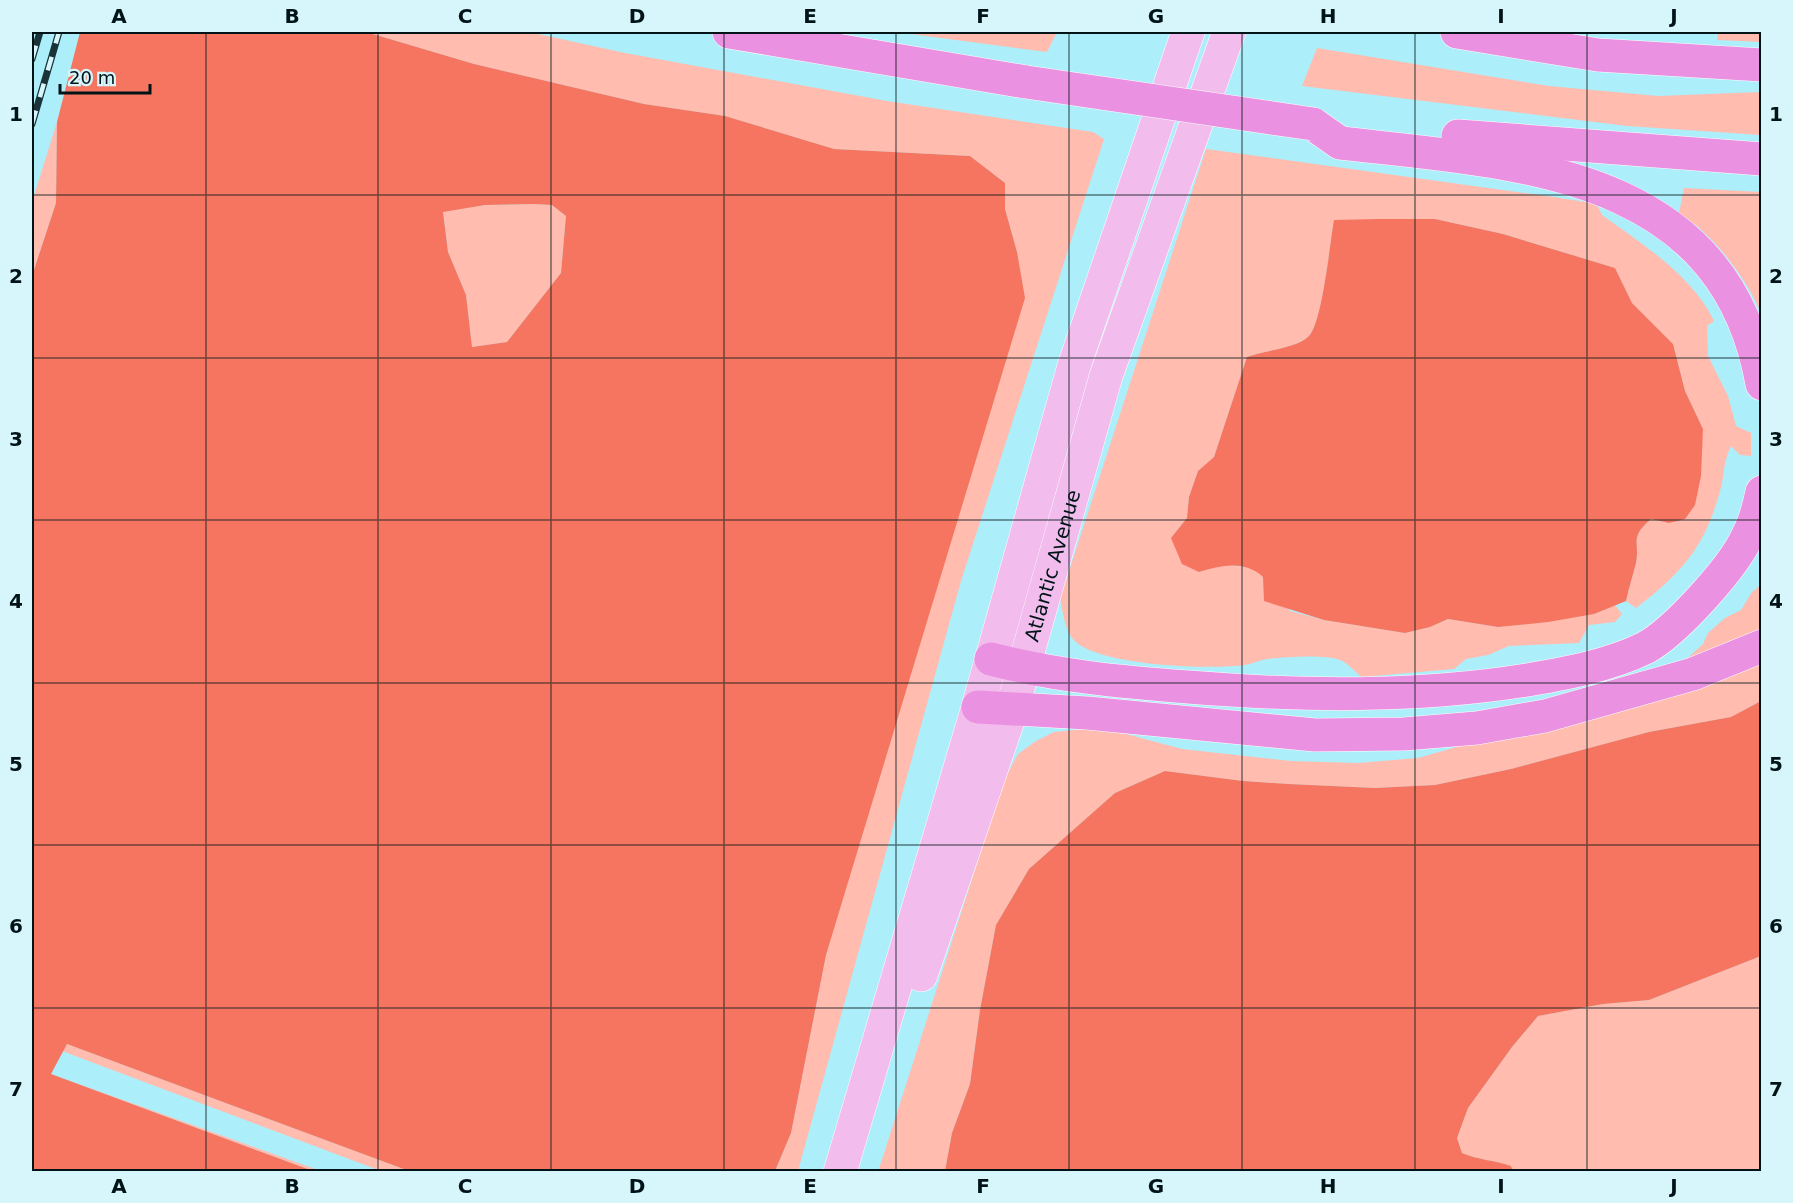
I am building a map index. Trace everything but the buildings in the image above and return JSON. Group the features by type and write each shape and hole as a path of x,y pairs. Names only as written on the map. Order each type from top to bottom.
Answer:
{"highway":[{"path":"729,32 1026,82 1312,124 1761,159"},
{"path":"1456,32 1598,55 1761,65"},
{"path":"1312,124 1340,143 1516,164 1543,170 1609,191 1648,210 1679,233 1713,266 1737,303 1751,342 1761,384"},
{"path":"991,659 1024,667 1110,681 1281,694 1374,694 1480,687 1598,666 1646,647 1674,627 1735,556 1748,536 1761,492"},
{"path":"978,706 1087,713 1315,735 1435,732 1477,728 1545,716 1693,674 1761,646"}],"main road":[{"name":"Atlantic Avenue","path":"840,1172 978,706 1074,366 1188,32"},
{"name":"Atlantic Avenue","path":"864,1092 915,993 1011,709 1106,376 1229,32"}],"shaded area":[{"path":"80,32 366,32 474,64 644,104 725,116 834,149 970,156 1005,183 1005,209 1017,252 1025,298 826,955 791,1133 775,1171 409,1171 67,1044 51,1074 313,1171 32,1171 32,276 56,203 57,122","holes":["485,205 552,205 566,216 561,273 507,342 472,347 466,295 448,252 443,212"]},
{"path":"366,32 529,32 625,53 887,101 1093,132 1104,139 961,581 798,1171 775,1171 791,1133 826,955 1017,252 1005,209 1005,183 970,156 834,149 725,116 644,104 474,64"},
{"path":"896,32 1057,32 1047,52"},
{"path":"1718,32 1761,32 1761,42 1717,40"},
{"path":"1317,48 1549,86 1658,96 1761,92 1761,135 1627,126 1302,86"},
{"path":"57,122 56,203 32,276 32,202"},
{"path":"1206,149 1591,203 1598,207 1602,215 1665,262 1693,289 1705,304 1714,321 1707,326 1708,356 1728,396 1736,426 1751,433 1751,456 1740,455 1731,446 1713,514 1697,546 1677,572 1636,608 1626,601 1636,563 1638,535 1651,519 1669,523 1703,429 1685,391 1673,344 1632,303 1615,268 1503,234 1435,219 1334,221 1321,301 1313,330 1308,337 1295,344 1247,357 1214,457 1198,471 1189,497 1187,518 1171,538 1199,572 1221,564 1253,568 1290,611 1324,620 1405,633 1430,627 1448,619 1498,627 1594,614 1615,605 1622,614 1615,622 1589,625 1579,643 1509,646 1488,655 1466,659 1454,669 1362,677 1346,663 1334,658 1293,657 1207,667 1154,664 1103,655 1084,647 1072,638 1065,624 1060,599"},
{"path":"1684,188 1761,192 1761,312 1746,284 1727,257 1692,222 1679,213"},
{"path":"485,205 552,205 566,216 561,273 507,342 472,347 466,295 448,252 443,211"},
{"path":"1435,219 1503,234 1615,268 1632,303 1673,344 1685,391 1703,429 1701,476 1695,505 1685,519 1669,523 1651,519 1640,531 1637,540 1636,563 1626,601 1594,614 1548,622 1498,627 1448,619 1430,627 1405,633 1324,620 1264,601 1263,577 1248,568 1224,566 1199,572 1182,564 1171,538 1187,518 1189,497 1198,471 1214,457 1247,357 1295,344 1308,337 1313,330 1321,301 1334,220"},
{"path":"1761,585 1761,630 1681,664 1703,644 1708,633 1725,618 1741,610 1752,592"},
{"path":"1761,660 1761,701 1731,717 1649,732 1511,769 1435,785 1375,788 1288,784 1165,771 1115,793 1029,869 996,925 980,1010 970,1084 952,1133 945,1171 878,1172 1003,782 1018,754 1036,741 1054,732 1085,729 1126,734 1182,749 1291,761 1358,763 1418,758"},
{"path":"1761,701 1761,956 1649,1000 1603,1004 1538,1016 1512,1047 1468,1108 1457,1138 1462,1153 1511,1166 1513,1171 945,1171 952,1133 970,1084 980,1010 996,925 1029,869 1115,793 1165,771 1288,784 1375,788 1435,785 1511,769 1649,732 1731,717"},
{"path":"1761,956 1761,1171 1513,1171 1510,1166 1462,1153 1457,1138 1468,1108 1512,1047 1538,1016 1603,1004 1649,1000"},
{"path":"67,1044 409,1171 381,1171 62,1051"},
{"path":"51,1074 321,1171 313,1171"}],"railway":[{"path":"32,59 40,32"},
{"path":"32,124 59,32"}]}
